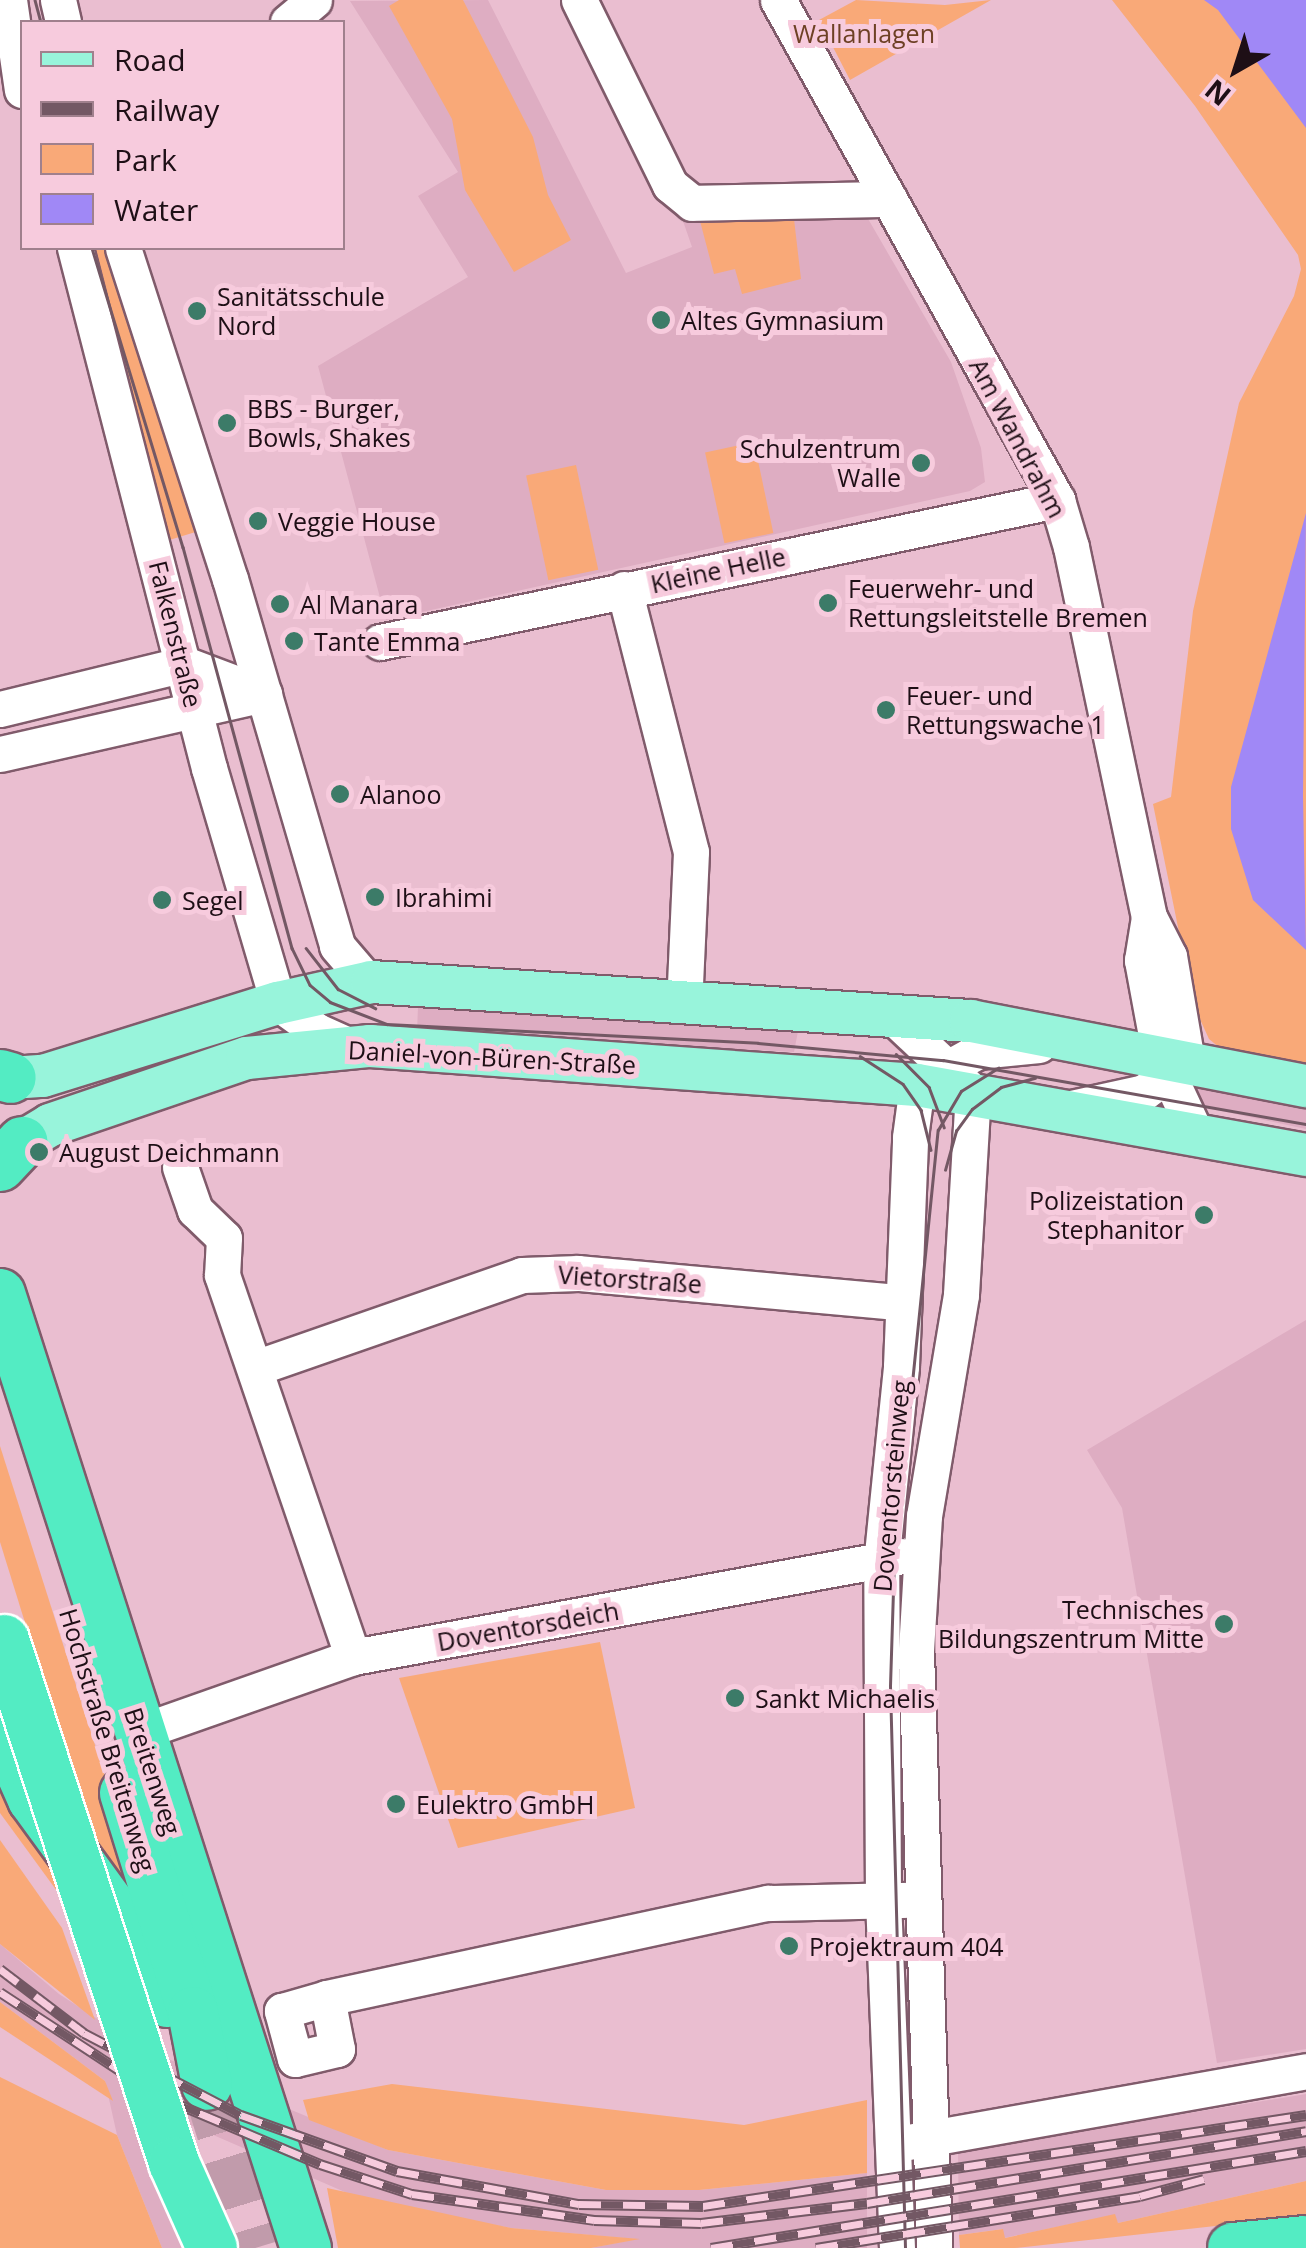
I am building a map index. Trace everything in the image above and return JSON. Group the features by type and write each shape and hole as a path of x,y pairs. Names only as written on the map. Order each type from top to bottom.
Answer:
{"highway":[{"name":"Breitenweg","path":"0,1294 286,2173 306,2248"},
{"name":"Hochstraße Breitenweg","path":"0,1398 193,2012 207,2086 140,1952 64,1847 3,1740"},
{"path":"2,1633 174,2163 212,2248"},
{"path":"286,2173 330,2248"},
{"path":"1233,2248 1306,2241"}],"main road":[{"name":"Daniel-von-Büren-Straße","path":"5,1077 42,1076 368,982 971,1021 1095,1045 1172,1066 1306,1086"},
{"name":"Daniel-von-Büren-Straße","path":"11,1154 50,1125 247,1058 354,1047 946,1081 1198,1138 1306,1155"}],"street":[{"path":"8,0 20,77"},
{"path":"290,20 314,0"},
{"path":"578,0 670,185 692,203 889,198"},
{"name":"Am Wandrahm","path":"778,0 1056,500 1148,916 1169,956 1172,1066 1198,1138"},
{"name":"Falkenstraße","path":"76,250 196,710 290,1006"},
{"path":"124,250 264,694 337,946 368,982"},
{"name":"Kleine Helle","path":"380,642 1056,500"},
{"path":"624,589 691,852 684,1004"},
{"path":"0,709 184,664 264,694"},
{"path":"0,754 264,694"},
{"path":"247,1058 337,946"},
{"path":"290,1006 354,1047"},
{"path":"891,1015 946,1081"},
{"name":"Daniel-von-Büren-Straße","path":"946,1081 1012,1042 1095,1045"},
{"path":"1067,1109 1144,1092 1172,1066"},
{"name":"Doventorsteinweg","path":"934,2248 910,2142 883,1900 881,1564 901,1366 899,1302 946,1081"},
{"name":"Doventorsteinweg","path":"897,2248 910,2142 920,1900 916,1651 922,1546 961,1294 946,1081"},
{"path":"180,1168 195,1210 224,1238 222,1275 352,1657"},
{"name":"Vietorstraße","path":"255,1368 522,1275 578,1273 899,1302"},
{"name":"Doventorsdeich","path":"140,1732 352,1657 881,1564 922,1546"},
{"path":"328,1998 768,1903 920,1900"},
{"path":"910,2142 1306,2071"}],"shaded area":[{"name":"Altes Gymnasium","path":"488,0 626,273 692,247 683,221 867,217 951,362 981,448 985,482 970,491 386,620 318,366 468,277 418,196 458,172 350,1"},
{"path":"418,1007 799,1026 794,1052 417,1032"},
{"path":"1186,1082 1306,1107 1306,1129 1203,1107"},
{"name":"Technisches Bildungszentrum Mitte","path":"1306,1320 1306,2049 1217,2063 1122,1508 1087,1450"},
{"path":"0,1944 59,1994 144,2049 388,2150 606,2190 699,2190 867,2173 867,2248 591,2248 636,2239 511,2228 368,2202 167,2115 210,2248 162,2248 117,2135 105,2081 0,2002"},
{"path":"1306,2094 1306,2181 1118,2223 1114,2215 1004,2238 1002,2229 959,2235 958,2151"}],"green space":[{"path":"399,0 463,0 533,137 548,195 571,240 514,272 465,190 452,119 389,6"},
{"name":"Wallanlagen","path":"856,0 945,5 991,0 850,80 819,20"},
{"path":"1112,0 1306,0 1306,1074 1231,1057 1209,1039 1194,1006 1153,804 1171,797 1193,611 1239,403 1294,296 1301,269 1298,255 1195,106"},
{"path":"794,219 801,279 742,294 735,269 714,274 700,221"},
{"path":"85,250 115,250 202,530 163,542"},
{"path":"754,442 773,533 724,543 705,452"},
{"path":"576,465 598,570 548,580 526,476"},
{"path":"0,1446 150,1918 106,1884 0,1542"},
{"path":"600,1642 635,1808 458,1848 399,1678"},
{"path":"0,1788 60,1874 73,1913 0,1813"},
{"path":"0,1840 62,1928 95,2020 0,1944"},
{"path":"0,2002 105,2081 113,2101 0,2027"},
{"path":"0,2077 117,2135 162,2248 0,2248"},
{"path":"392,2084 744,2125 867,2100 867,2173 699,2190 606,2190 388,2150 309,2120 303,2100"},
{"path":"1306,2181 1306,2216 1015,2248 960,2248 959,2235 1003,2229 1005,2238 1115,2214 1118,2223"},
{"path":"327,2188 511,2228 640,2239 591,2248 338,2248"}],"water":[{"path":"1204,0 1306,0 1306,128 1218,10"},
{"path":"1306,513 1306,950 1253,900 1231,829 1231,787"}],"tunnel":[{"path":"207,2085 257,2248"}],"tram line":[{"path":"35,0 40,20"},
{"path":"93,250 183,547 292,948 310,985 330,1002 387,1024 758,1043 943,1060 1306,1124"},
{"path":"306,948 338,989 375,1008"},
{"path":"896,1054 929,1087 944,1127"},
{"path":"860,1056 903,1084 921,1110 931,1150"},
{"path":"905,2248 890,1686 894,1560 938,1130 961,1091 998,1068"},
{"path":"945,1170 956,1131 972,1109 1001,1087 1035,1078"}],"railway":[{"path":"0,1969 84,2033 241,2115 397,2171 579,2204 703,2206 1306,2115"},
{"path":"0,1992 159,2096 320,2164 412,2194 594,2220 701,2223 867,2203 1306,2131"},
{"path":"711,2248 1306,2151"},
{"path":"816,2248 1140,2196 1204,2179"}],"place":[{"name":"Sanitätsschule Nord","path":"197,311"},
{"name":"Altes Gymnasium","path":"661,320"},
{"name":"BBS - Burger, Bowls, Shakes","path":"227,423"},
{"name":"Schulzentrum Walle","path":"921,463"},
{"name":"Veggie House","path":"258,521"},
{"name":"Feuerwehr- und Rettungsleitstelle Bremen","path":"828,603"},
{"name":"Al Manara","path":"280,604"},
{"name":"Tante Emma","path":"294,641"},
{"name":"Feuer- und Rettungswache 1","path":"886,710"},
{"name":"Alanoo","path":"340,794"},
{"name":"Ibrahimi","path":"375,897"},
{"name":"Segel","path":"162,900"},
{"name":"August Deichmann","path":"39,1152"},
{"name":"Polizeistation Stephanitor","path":"1204,1215"},
{"name":"Technisches Bildungszentrum Mitte","path":"1224,1624"},
{"name":"Sankt Michaelis","path":"735,1698"},
{"name":"Eulektro GmbH","path":"396,1804"},
{"name":"Projektraum 404","path":"789,1946"}]}
